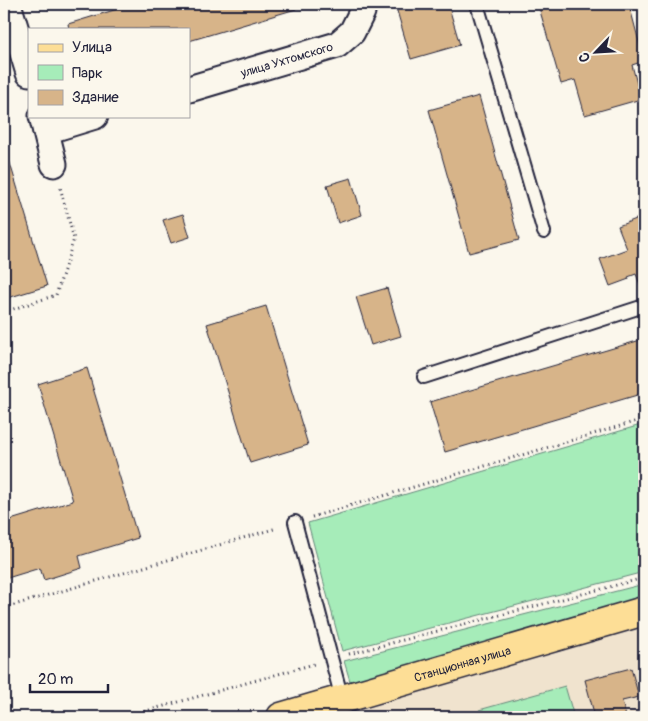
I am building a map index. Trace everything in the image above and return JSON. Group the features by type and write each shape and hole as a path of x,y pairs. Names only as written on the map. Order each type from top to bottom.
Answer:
{"main road":[{"name":"Станционная улица","path":"280,717 644,611"}],"street":[{"path":"8,4 28,71"},
{"name":"улица Ухтомского","path":"190,89 337,45 352,32 362,12 361,4"},
{"path":"54,164 44,123 80,118"}],"lane":[{"path":"477,4 544,232"},
{"path":"424,376 644,306"},
{"path":"295,522 342,699"}],"path":[{"path":"4,312 56,295 74,239 54,164"},
{"path":"4,608 644,419"},
{"path":"125,717 331,659 644,578"}],"shaded area":[{"path":"644,615 644,717 278,717"}],"green space":[{"path":"644,424 644,572 342,651 308,523"},
{"path":"644,584 644,603 353,684 350,681 344,661"},
{"path":"565,686 574,717 481,717 479,710"}],"building":[{"path":"134,4 295,4 296,9 190,41 190,28 69,28 68,24"},
{"path":"395,4 448,4 460,45 411,59"},
{"path":"538,4 629,4 644,61 632,65 641,99 585,115 575,80 561,84"},
{"path":"479,96 519,240 469,253 429,110"},
{"path":"4,160 9,160 47,286 4,299"},
{"path":"351,178 362,215 338,223 327,185"},
{"path":"183,214 190,237 171,243 163,220"},
{"path":"644,216 644,289 642,290 636,274 628,277 629,279 610,286 600,259 627,249 618,226"},
{"path":"387,288 401,336 371,345 356,297"},
{"path":"266,306 308,445 250,463 207,324"},
{"path":"644,339 644,393 445,452 430,402"},
{"path":"87,368 138,538 79,556 82,568 44,580 40,568 4,579 4,522 73,501 38,384"},
{"path":"631,668 639,697 622,701 626,717 595,717 585,680"}]}
